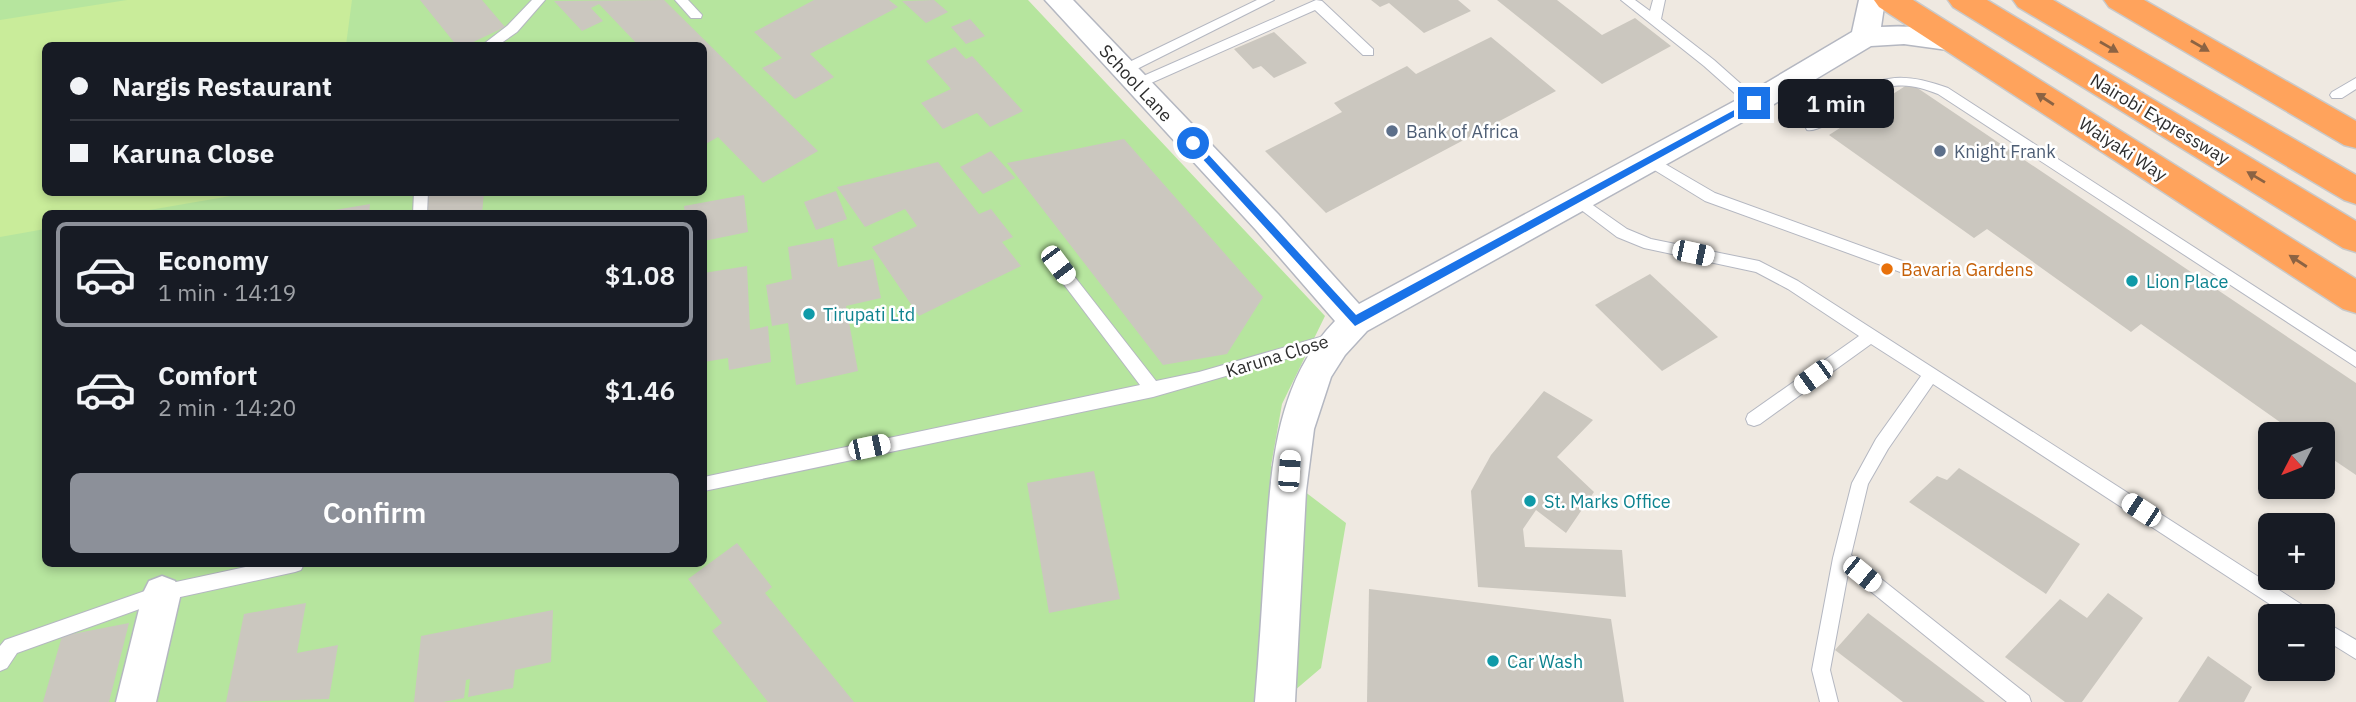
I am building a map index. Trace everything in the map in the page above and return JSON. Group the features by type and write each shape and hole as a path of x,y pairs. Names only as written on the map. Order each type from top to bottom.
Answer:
{"highway":[{"name":"Waiyaki Way","path":"1890,0 2356,298"},
{"name":"Nairobi Expressway","path":"1964,0 2356,238"},
{"name":"Nairobi Expressway","path":"2029,0 2356,191"},
{"path":"2120,0 2356,136"},
{"path":"2173,0 2350,95"}],"street":[{"name":"School Lane","path":"1058,0 1267,222 1345,330"},
{"path":"1865,37 1872,0"},
{"name":"Karuna Close","path":"1345,330 1648,159 1754,103 1865,37 1904,35 1955,42"},
{"path":"1275,702 1291,446 1305,399 1345,330"},
{"path":"136,702 162,593"}],"lane":[{"path":"493,42 512,29 539,0"},
{"path":"681,0 696,15"},
{"path":"1130,77 1268,0"},
{"path":"1627,0 1754,103"},
{"path":"1654,21 1659,0"},
{"path":"1130,77 1317,4 1368,52"},
{"path":"1797,75 1847,104"},
{"path":"1812,126 1885,81 1904,78 1943,91 2356,360"},
{"path":"1648,159 1710,197 1914,271"},
{"path":"1577,199 1622,233 1649,244 1759,267 1793,285 2286,604"},
{"path":"1058,265 1153,390"},
{"name":"Karuna Close","path":"707,483 1199,379 1345,330"},
{"path":"1754,419 1872,335"},
{"path":"1829,702 1821,670 1842,558 1860,483 1882,444 1931,374"},
{"path":"1842,558 2022,702"},
{"path":"0,662 11,646 162,593 281,567"},
{"path":"2335,636 2356,650"}],"green space":[{"path":"0,0 1028,0 1325,316 1282,404 1271,466 1346,523 1321,668 1281,702 0,702"},
{"path":"127,0 352,0 346,42 42,42 42,196 231,196 149,210 42,210 42,230 0,237 0,20"}],"building":[{"path":"420,0 482,0 505,27 473,42 454,42"},
{"path":"664,0 707,42 635,42 599,4 591,8 603,21 582,31 554,1"},
{"path":"814,0 889,0 898,7 810,54 834,77 795,99 762,68 782,58 754,32"},
{"path":"934,0 948,12 926,23 902,1"},
{"path":"1371,0 1458,0 1471,11 1424,33 1389,3 1380,7"},
{"path":"1497,0 1557,0 1602,35 1635,18 1671,46 1602,84"},
{"path":"970,19 985,36 966,44 951,27"},
{"path":"1274,32 1307,63 1274,78 1261,66 1253,69 1234,49"},
{"name":"Bank of Africa","path":"1491,37 1556,91 1326,213 1265,151 1342,112 1334,103 1407,66 1416,74"},
{"path":"707,42 818,151 763,183 718,137 707,143"},
{"path":"955,47 966,59 972,56 1023,111 990,127 977,113 943,129 921,103 951,89 926,61"},
{"name":"Lion Place","path":"1910,83 2356,383 2356,475 2335,461 2335,422 2280,422 2141,324 2131,332 1987,229 1974,238 1829,135"},
{"path":"1124,139 1263,297 1227,354 1163,365 1007,163"},
{"path":"991,151 1015,178 983,194 960,167"},
{"path":"938,162 979,214 991,209 1013,237 1002,242 1021,266 919,316 872,247 917,226 905,209 865,227 837,187"},
{"path":"836,191 847,219 816,230 804,202"},
{"path":"744,195 748,232 707,240 707,210 684,210 684,206"},
{"path":"428,196 484,196 482,210 426,210"},
{"path":"370,204 369,210 335,210"},
{"name":"Tirupati Ltd","path":"833,238 838,267 873,259 881,298 846,306 858,371 796,385 788,323 772,326 766,285 792,279 788,247"},
{"path":"747,266 750,330 768,326 771,362 729,370 728,358 707,362 707,273"},
{"path":"1650,274 1718,337 1662,371 1595,305"},
{"name":"St. Marks Office","path":"1544,391 1593,420 1557,457 1594,492 1566,533 1536,510 1523,529 1525,547 1622,550 1626,597 1478,587 1471,491 1491,455"},
{"path":"1959,468 2080,544 2046,594 1909,502 1937,476 1947,480"},
{"path":"1094,471 1120,599 1049,613 1027,483"},
{"path":"737,543 772,587 765,593 854,702 768,702 712,631 722,623 688,579"},
{"name":"Car Wash","path":"1369,589 1611,619 1624,702 1367,702"},
{"path":"2108,593 2143,618 2082,702 2065,702 2005,657 2060,599 2087,618"},
{"path":"306,603 297,653 338,645 329,699 226,702 244,614"},
{"path":"553,610 551,662 515,670 513,688 468,697 470,679 466,680 464,698 443,702 414,702 421,636"},
{"path":"1868,613 1985,702 1903,702 1835,650"},
{"path":"129,623 109,702 43,702 62,636"},
{"path":"2208,656 2252,687 2244,702 2178,702"}],"place":[{"name":"Bank of Africa","path":"1392,131"},
{"name":"Knight Frank","path":"1940,151"},
{"name":"Bavaria Gardens","path":"1887,269"},
{"name":"Lion Place","path":"2132,281"},
{"name":"Tirupati Ltd","path":"809,314"},
{"name":"St. Marks Office","path":"1530,501"},
{"name":"Car Wash","path":"1493,661"}],"route":[{"path":"1193,143 1355,321 1754,103"}]}
